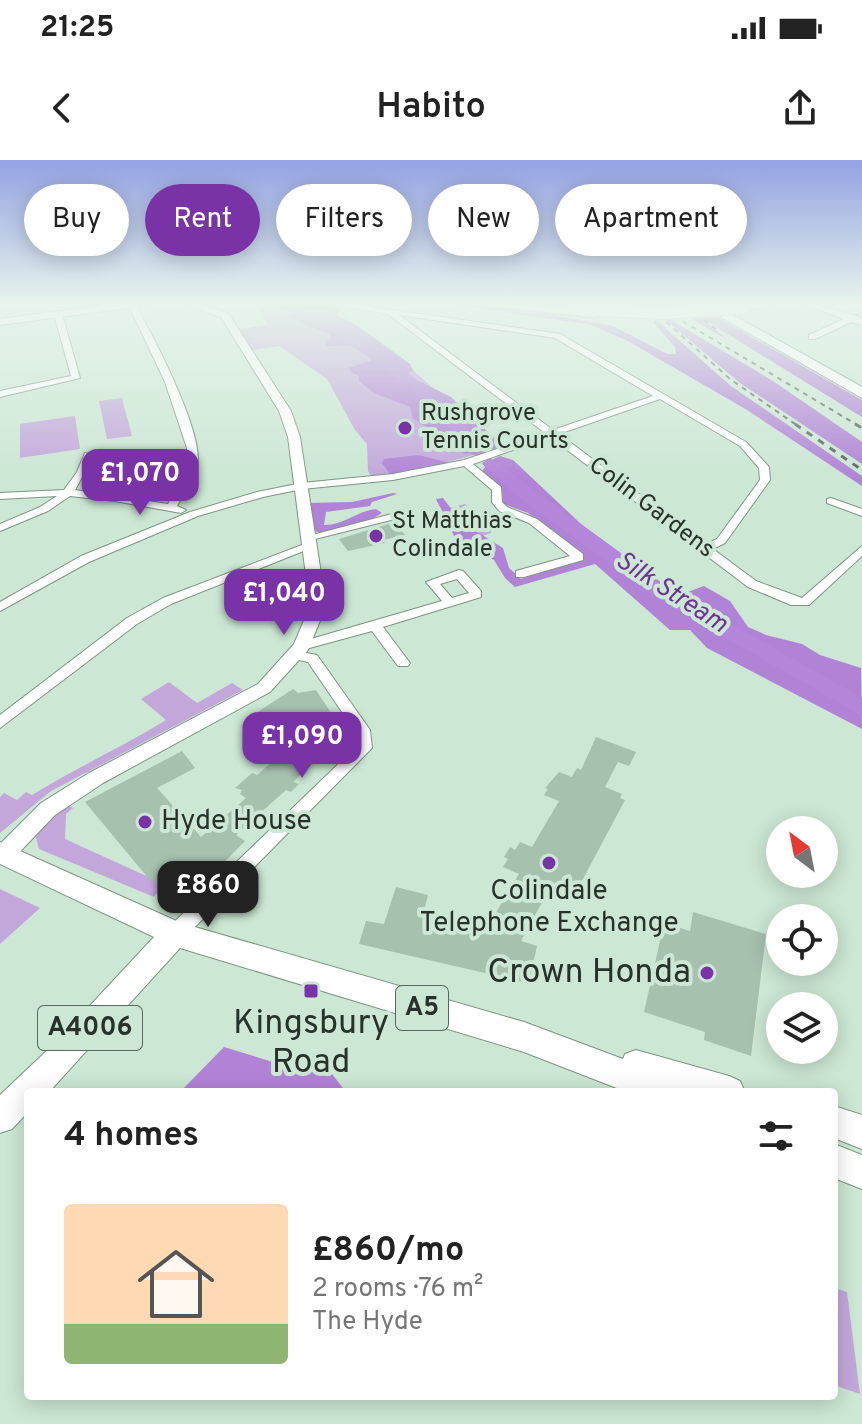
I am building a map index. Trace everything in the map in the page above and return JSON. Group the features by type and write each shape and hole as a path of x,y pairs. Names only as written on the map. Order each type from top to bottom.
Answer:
{"highway":[{"path":"805,361 862,393"},
{"path":"821,361 862,384"}],"main road":[{"name":"A5","path":"2,853 175,934 537,1043 657,1088"},
{"name":"A4006","path":"28,1088 67,1053 175,934"},
{"name":"A5","path":"537,1043 560,1042 715,1088"},
{"name":"A4006","path":"2,1112 24,1092"},
{"path":"838,1123 862,1132"},
{"path":"838,1163 862,1172"}],"street":[{"path":"0,394 76,378 71,361"},
{"path":"161,361 190,443 193,463 171,508"},
{"path":"2,853 48,809 96,778 264,688 299,650 318,606 307,542 302,486 294,437 285,411 255,361"},
{"name":"Colin Gardens","path":"456,361 752,584 795,602 805,602 862,550"},
{"path":"600,361 743,444 764,467 767,475 721,541 705,549"},
{"path":"0,607 85,559 194,514 261,494 302,486 393,477 468,462 661,396"},
{"path":"0,528 69,494 80,480 89,455"},
{"path":"468,462 497,489 497,502 503,509 533,521 579,557 520,574"},
{"path":"0,496 17,492 69,494 194,514"},
{"path":"831,501 862,513"},
{"path":"0,723 132,621 167,601 344,528 403,514"},
{"path":"299,650 450,603"},
{"path":"376,627 403,663"},
{"path":"175,934 211,895 364,748 365,734 312,658 299,650"}],"shaded area":[{"path":"301,361 403,361 499,448 393,477 373,479 368,471 367,444 355,430 327,379"},
{"path":"369,361 406,361 413,370 407,375 451,397 504,447 465,454 413,418 410,407 374,393 349,368"},
{"path":"662,361 703,361 731,386 862,476 862,486 747,410"},
{"path":"714,361 740,361 862,442 862,464 740,383"},
{"path":"771,361 794,361 862,400 862,417"},
{"path":"122,398 132,436 107,439 99,401"},
{"path":"75,416 80,449 20,458 20,424"},
{"path":"419,455 450,463 390,474 382,463 384,459"},
{"path":"500,456 513,460 581,524 670,591 682,594 704,586 730,601 748,627 802,644 820,655 861,668 862,729 707,648 690,630 670,630 595,564 515,587 494,560 458,544 436,499 443,498 461,522 503,548 509,568 521,579 583,557 528,513 503,504 502,490 481,473 489,461"},
{"path":"397,494 372,502 370,506 326,512 324,525 338,523 369,510 376,509 382,513 372,519 320,533 313,530 308,503 352,502"},
{"path":"465,504 492,527 488,528 492,532 483,536 461,522 450,508"},
{"path":"169,682 197,703 232,683 243,690 51,791 0,833 0,797 4,793 17,800 26,792 32,795 166,720 141,699"},
{"path":"67,804 73,808 66,814 65,839 164,884 154,897 39,849 35,833"},
{"path":"0,889 40,908 0,944"},
{"path":"224,1047 299,1070 332,1074 343,1088 184,1088"},
{"path":"838,1289 847,1292 860,1394 838,1386"}],"building":[{"name":"St Matthias Colindale","path":"395,522 405,535 383,540 385,543 348,551 339,539"},
{"path":"293,689 298,693 316,690 345,734 327,750 341,757 336,762 320,758 303,772 293,782 299,784 291,792 286,790 236,835 245,841 205,882 172,889 149,879 85,802 182,751 195,768 157,788 201,837 246,798 240,794 242,790 235,788 252,773 257,775 305,733 293,714 275,725 256,713"},
{"name":"Colindale Telephone Exchange","path":"596,737 636,752 629,766 618,762 605,787 622,794 620,798 625,800 575,894 552,884 521,941 537,946 529,983 359,944 366,921 384,924 396,887 428,895 424,911 488,926 519,874 503,867 508,859 504,857 510,847 515,850 520,842 532,847 559,801 544,795 548,789 545,788 559,772 572,777 577,768 581,770"},
{"name":"Crown Honda","path":"693,912 766,934 751,1056 704,1040 705,1032 644,1012 664,923 690,931"}],"waterway":[{"name":"Silk Stream","path":"383,361 437,405 478,452"},
{"name":"Silk Stream","path":"490,463 527,495 669,597 862,708"}],"railway":[{"path":"710,361 730,379 798,426"},
{"path":"750,361 859,426"},
{"path":"795,424 862,470"},
{"path":"855,424 862,428"}],"place":[{"name":"Rushgrove Tennis Courts","path":"405,428"},
{"name":"St Matthias Colindale","path":"376,536"},
{"name":"Hyde House","path":"145,822"},
{"name":"Colindale Telephone Exchange","path":"549,863"},
{"name":"Crown Honda","path":"707,973"},
{"name":"Kingsbury Road","path":"311,991"}]}
